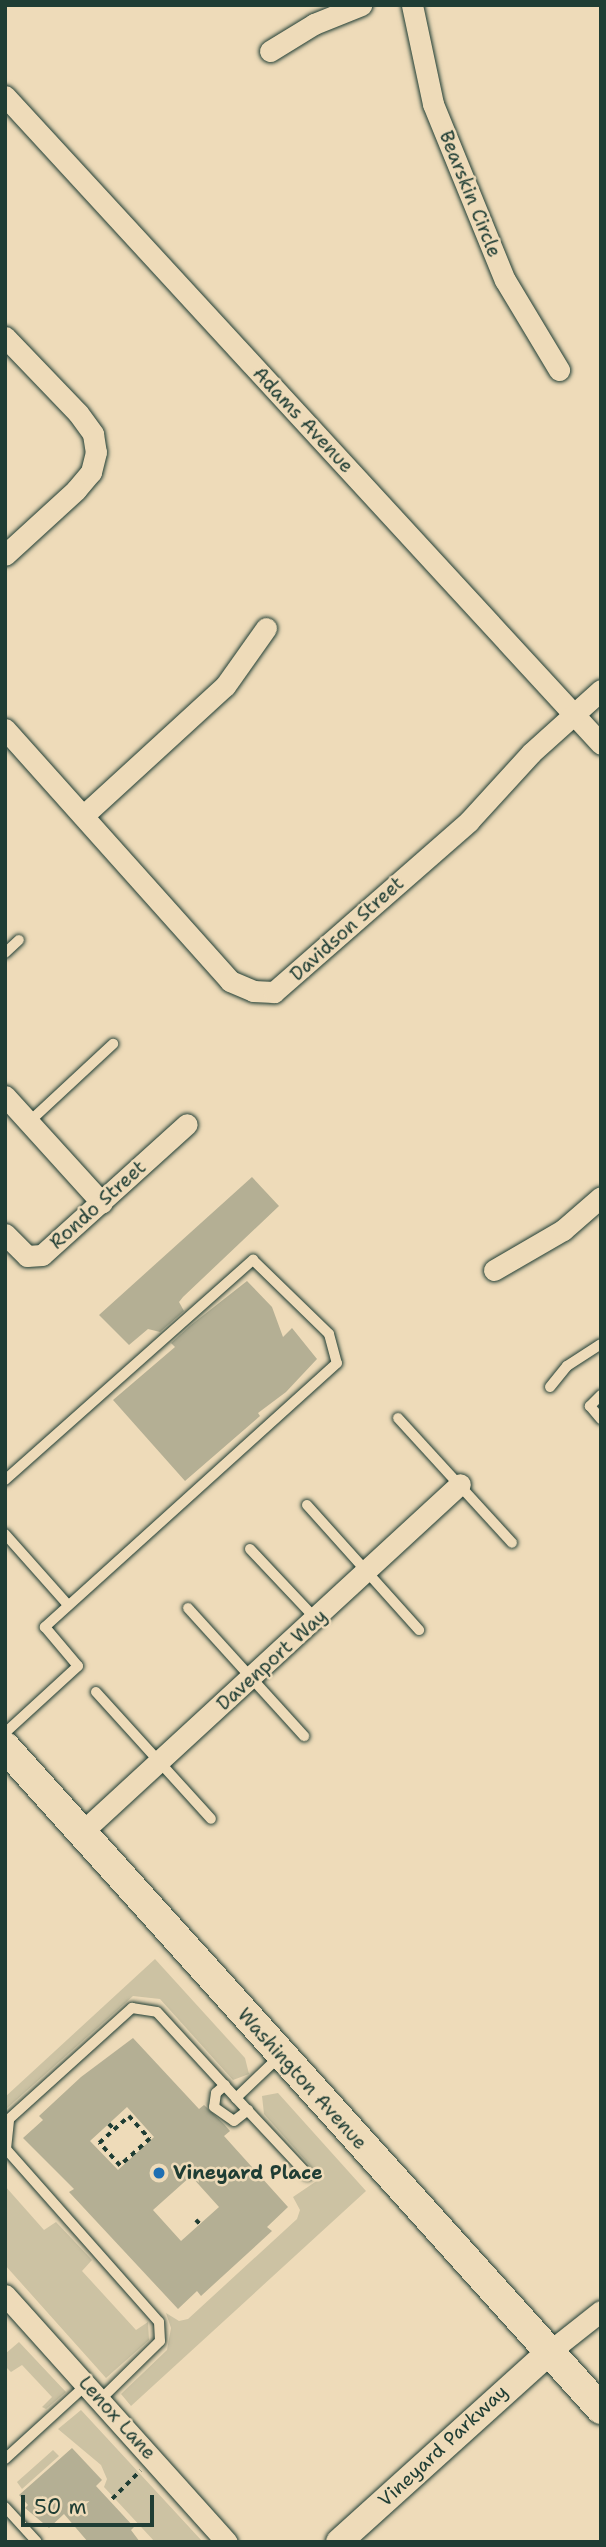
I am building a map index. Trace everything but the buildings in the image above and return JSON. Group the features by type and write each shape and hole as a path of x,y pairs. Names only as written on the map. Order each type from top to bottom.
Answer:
{"main road":[{"name":"Washington Avenue","path":"5,1747 601,2409"}],"street":[{"path":"270,51 314,24 361,5"},
{"name":"Bearskin Circle","path":"412,5 438,117 505,280 559,370"},
{"name":"Adams Avenue","path":"5,96 601,744"},
{"path":"5,337 78,413 93,434 96,452 91,472 76,490 5,555"},
{"path":"84,814 225,686 266,628"},
{"path":"574,715 601,690"},
{"name":"Davidson Street","path":"5,729 84,814 230,981 253,991 274,992 469,821 574,715"},
{"path":"5,1096 102,1203"},
{"name":"Rondo Street","path":"5,1234 27,1256 42,1255 187,1124"},
{"path":"494,1270 563,1230 601,1197"},
{"name":"Davenport Way","path":"81,1833 317,1619 460,1484"},
{"name":"Lenox Lane","path":"5,2295 153,2458 220,2539"},
{"path":"549,2352 601,2311"},
{"name":"Vineyard Parkway","path":"339,2542 549,2352"}],"lane":[{"path":"5,953 19,940"},
{"path":"29,1122 113,1044"},
{"path":"5,1480 253,1260 329,1334 337,1363 45,1627 78,1666 5,1733"},
{"path":"550,1387 567,1366 601,1344"},
{"path":"601,1395 590,1406 601,1419"},
{"path":"398,1418 512,1543"},
{"path":"307,1505 419,1630"},
{"path":"5,1534 68,1605"},
{"path":"250,1549 317,1619"},
{"path":"188,1608 304,1736"},
{"path":"96,1692 211,1819"},
{"path":"5,2459 160,2341 159,2322 6,2148 9,2119 132,2008 157,2012 308,2175"},
{"path":"236,2098 281,2055"},
{"path":"225,2085 216,2093 214,2107 234,2121 248,2110"},
{"path":"5,2507 37,2542"}],"path":[{"path":"129,2116 150,2139 120,2166 99,2143 114,2129 129,2116"},
{"path":"109,2124 114,2129"},
{"path":"112,2499 153,2458"}],"shaded area":[{"path":"155,1959 245,2058 249,2074 233,2080 160,1999 133,1996 5,2110 5,2097"},
{"path":"278,2093 366,2191 131,2406 121,2394 167,2350 171,2328 166,2313 179,2321 188,2319 297,2219 300,2210 293,2197 321,2178 264,2114 262,2096"},
{"path":"5,2186 44,2230 56,2222 92,2260 82,2271 136,2330 148,2322 149,2340 106,2378 5,2265"},
{"path":"19,2342 66,2392 46,2409 42,2407 52,2397 22,2365 11,2372 5,2366 5,2354"},
{"path":"81,2410 202,2542 155,2542 104,2487 107,2479 101,2465 58,2429"},
{"path":"53,2450 59,2456 22,2489 17,2482"}],"place":[{"name":"Vineyard Place","path":"159,2173"}]}
